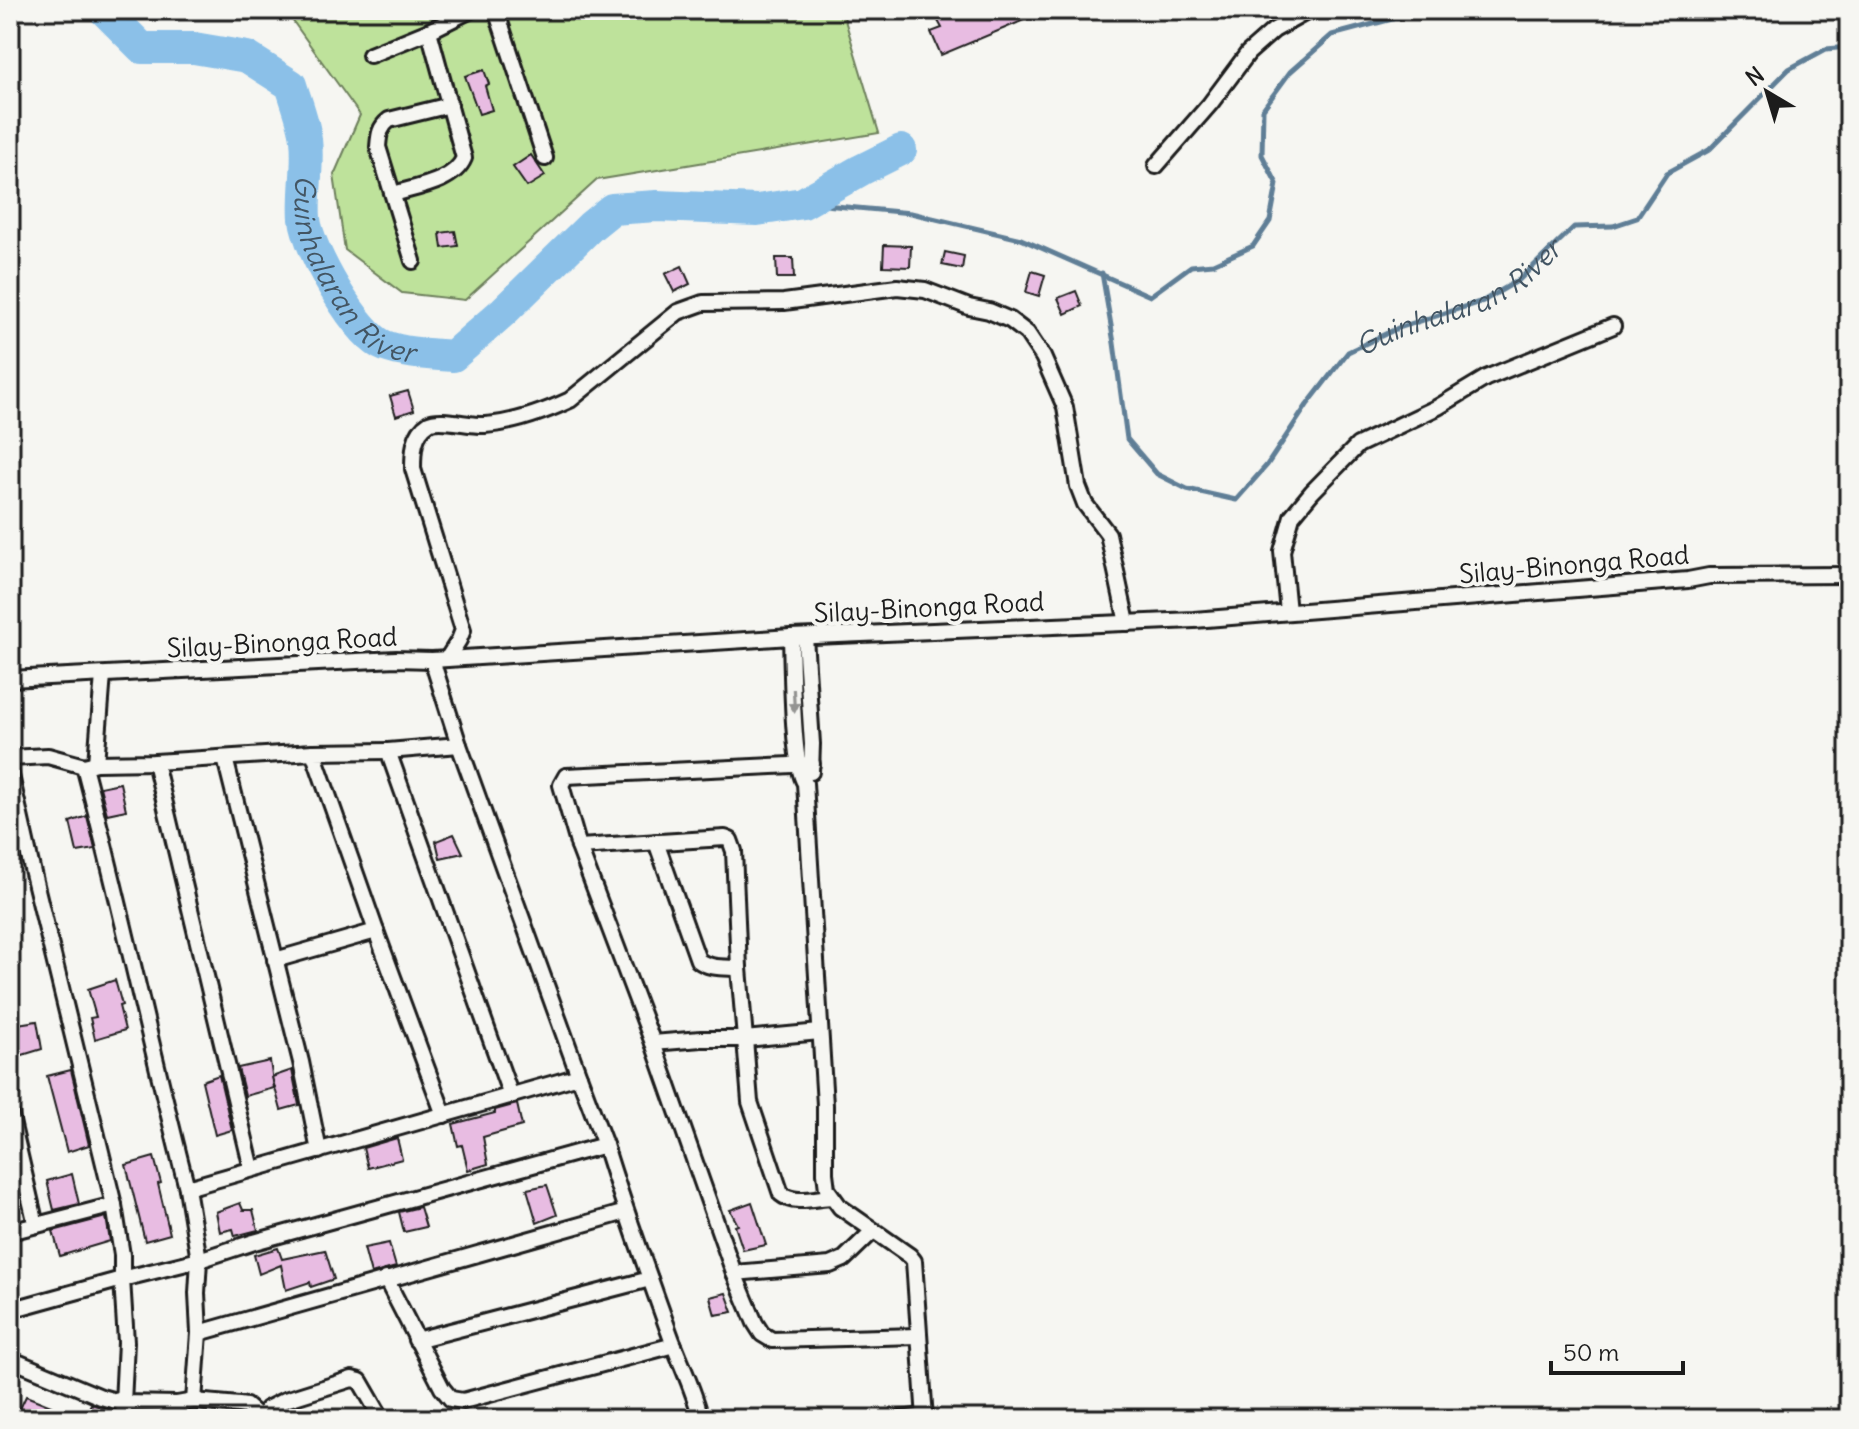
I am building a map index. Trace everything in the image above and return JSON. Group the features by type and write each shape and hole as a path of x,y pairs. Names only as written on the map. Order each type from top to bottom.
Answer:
{"street":[{"path":"370,55 471,10"},
{"path":"496,10 545,158"},
{"path":"1156,166 1210,104 1248,53 1274,30 1310,10"},
{"path":"393,194 440,180 461,165 464,158 429,31"},
{"path":"413,261 378,147 379,133 389,120 450,105"},
{"path":"701,1419 459,745 440,659 463,630 413,469 413,449 421,430 435,420 495,424 551,409 570,400 678,312 703,303 784,302 897,287 925,290 1010,320 1027,333 1043,357 1065,407 1078,486 1085,504 1108,534 1127,623"},
{"path":"1288,612 1282,551 1292,516 1358,445 1438,407 1486,378 1613,326"},
{"name":"Silay-Binonga Road","path":"10,679 440,659 798,637 1127,623 1709,576 1849,575"},
{"path":"798,637 805,764 800,777 805,783 825,1105 827,1189 840,1207 914,1261 925,1418 900,1419"},
{"path":"103,675 90,764 161,1087 187,1188 199,1260 199,1333 194,1401"},
{"path":"10,758 48,756 61,761 90,764 459,745"},
{"path":"388,751 511,1096"},
{"path":"313,752 444,1115"},
{"path":"225,758 301,1062 319,1151"},
{"path":"155,762 252,1169"},
{"path":"805,764 566,776 561,785 579,847 653,1043 734,1273 762,1334 772,1340 918,1336"},
{"path":"10,771 114,1205 122,1255 126,1342 125,1419"},
{"path":"579,847 725,838 733,844 750,1102 781,1194 787,1200 831,1197"},
{"path":"656,842 698,960 712,967 739,968"},
{"path":"275,960 376,931"},
{"path":"653,1043 820,1032"},
{"path":"187,1188 579,1076"},
{"path":"10,1113 36,1225"},
{"path":"10,1310 605,1145"},
{"path":"10,1232 114,1205"},
{"path":"199,1333 626,1212"},
{"path":"734,1273 830,1265 844,1259 873,1231"},
{"path":"386,1279 416,1340 451,1399 463,1401 674,1345"},
{"path":"416,1340 650,1279"},
{"path":"10,1359 123,1403 177,1404 194,1401 246,1406 260,1419 267,1409 285,1400 352,1379 360,1381 382,1419"}],"green space":[{"path":"285,10 842,10 879,133 597,180 465,300 402,293 345,250 334,175 360,115"}],"building":[{"path":"932,10 1048,10 941,55 931,32 942,28"},
{"path":"484,70 492,110 479,114 465,76"},
{"path":"531,155 545,176 527,187 513,167"},
{"path":"455,231 458,246 442,248 440,233"},
{"path":"884,245 911,246 910,267 883,266"},
{"path":"945,252 964,256 962,269 942,265"},
{"path":"776,258 793,258 794,278 777,278"},
{"path":"682,266 690,284 674,292 665,274"},
{"path":"1032,271 1045,275 1039,296 1026,292"},
{"path":"1076,291 1082,306 1065,314 1058,298"},
{"path":"408,391 414,410 396,416 390,396"},
{"path":"120,783 126,810 107,814 100,787"},
{"path":"87,816 95,849 77,852 70,822"},
{"path":"454,834 463,853 440,858 436,841"},
{"path":"115,980 125,1030 95,1039 90,1018 96,1017 88,989"},
{"path":"37,1021 42,1049 16,1057 11,1025"},
{"path":"270,1061 274,1088 245,1096 238,1068"},
{"path":"71,1070 89,1145 67,1152 47,1076"},
{"path":"292,1070 299,1105 281,1110 272,1077"},
{"path":"219,1075 232,1130 215,1135 202,1081"},
{"path":"517,1104 522,1126 483,1137 488,1164 468,1170 453,1124"},
{"path":"397,1138 402,1159 368,1168 363,1148"},
{"path":"154,1157 170,1234 145,1241 126,1165"},
{"path":"72,1174 79,1204 54,1210 47,1181"},
{"path":"547,1185 557,1215 537,1223 527,1189"},
{"path":"752,1202 766,1245 743,1250 735,1226 738,1225 730,1210"},
{"path":"240,1203 243,1210 253,1210 258,1230 235,1236 233,1229 220,1232 216,1212"},
{"path":"420,1207 426,1227 404,1232 399,1212"},
{"path":"106,1217 110,1241 60,1256 53,1231"},
{"path":"389,1243 396,1267 371,1274 364,1248"},
{"path":"278,1248 282,1259 325,1250 334,1279 311,1287 310,1282 286,1290 281,1265 259,1274 254,1255"},
{"path":"726,1293 733,1312 715,1315 710,1297"},
{"path":"26,1396 51,1406 44,1419 15,1419"},
{"path":"91,1404 114,1411 115,1419 100,1419 86,1414"}],"waterway":[{"name":"Guinhalaran River","path":"104,10 142,48 194,48 247,57 291,85 306,139 305,219 315,250 336,290 361,326 385,346 410,352 453,356 612,209 657,206 757,210 803,203 901,150"},
{"path":"803,203 911,213 1021,239 1150,296 1191,266 1213,264 1253,246 1270,221 1277,184 1262,155 1263,109 1290,72 1332,35 1426,10"},
{"name":"Guinhalaran River","path":"1102,273 1127,439 1157,474 1187,489 1236,500 1267,465 1307,405 1348,352 1398,328 1483,301 1519,280 1574,227 1613,226 1637,218 1667,173 1709,150 1789,69 1826,49 1849,47"}]}
